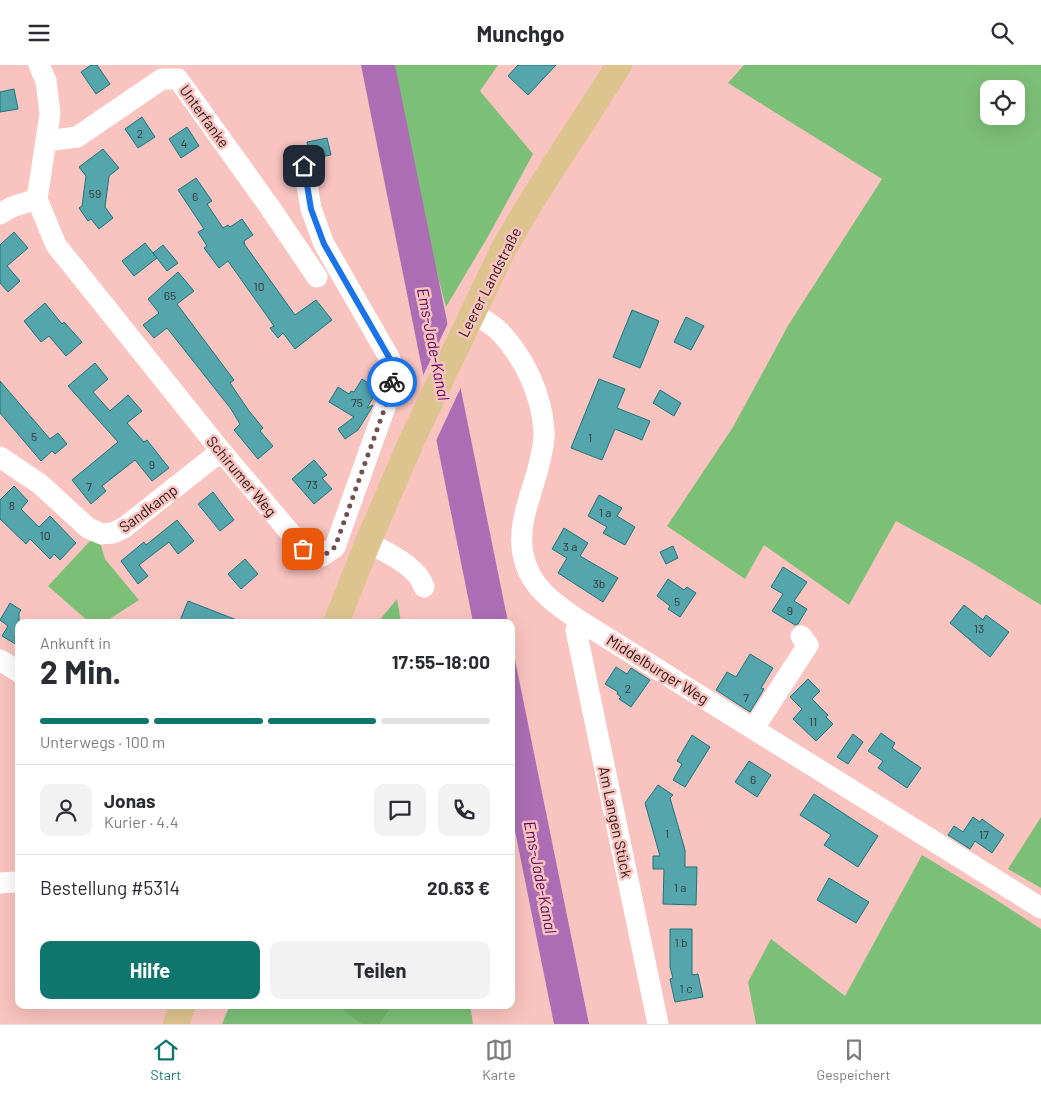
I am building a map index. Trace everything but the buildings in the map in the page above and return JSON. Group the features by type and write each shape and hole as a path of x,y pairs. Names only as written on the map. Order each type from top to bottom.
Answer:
{"main road":[{"name":"Leerer Landstraße","path":"338,619 412,439 504,248 531,202 619,65"},
{"path":"176,1024 182,1009"}],"street":[{"path":"0,214 12,207 37,199 50,114 46,81 39,65"},
{"name":"Unterfanke","path":"46,141 77,137 162,79 178,79 275,214 317,277"},
{"name":"Schirumer Weg","path":"37,199 56,245 221,451 308,553 322,557 335,547 393,385 390,359 324,244 311,209 304,166"},
{"name":"Middelburger Weg","path":"470,317 500,332 527,372 537,393 545,434 539,466 521,534 523,554 529,572 538,588 555,604 580,621 1041,908"},
{"name":"Sandkamp","path":"0,457 40,484 88,528 102,534 113,533 125,527 221,451"},
{"path":"368,542 412,570 422,581 424,587"},
{"name":"Am Langen Stück","path":"580,621 576,630 658,1024"},
{"path":"754,728 808,645 801,636"},
{"path":"0,660 15,669"}],"green space":[{"path":"394,65 498,65 480,91 533,154 490,233 446,307 432,254"},
{"path":"744,65 1041,65 1041,605 971,562 896,521 849,605 764,545 745,579 667,526 733,427 789,324 882,179 728,83"},
{"path":"90,541 100,542 105,559 139,600 110,619 86,619 48,586"},
{"path":"397,599 400,619 380,619"},
{"path":"1041,817 1041,888 1008,869"},
{"path":"922,855 1041,929 1041,1024 756,1024 748,982 771,939 845,996"},
{"path":"228,1009 340,1009 361,1024 222,1024"},
{"path":"340,1009 390,1009 380,1024 361,1024"},
{"path":"390,1009 471,1009 473,1024 380,1024"}],"water":[{"name":"Ems-Jade-Kanal","path":"361,65 395,65 507,619 472,619"},
{"name":"Ems-Jade-Kanal","path":"515,660 589,1024 554,1024 515,831"}],"pier":[{"path":"449,321 462,385 434,445 421,380"}],"way so far":[{"path":"303,549 315,556 322,557 335,547 393,385 392,382"}],"route":[{"path":"304,166 311,209 324,244 390,359 392,382"}]}
